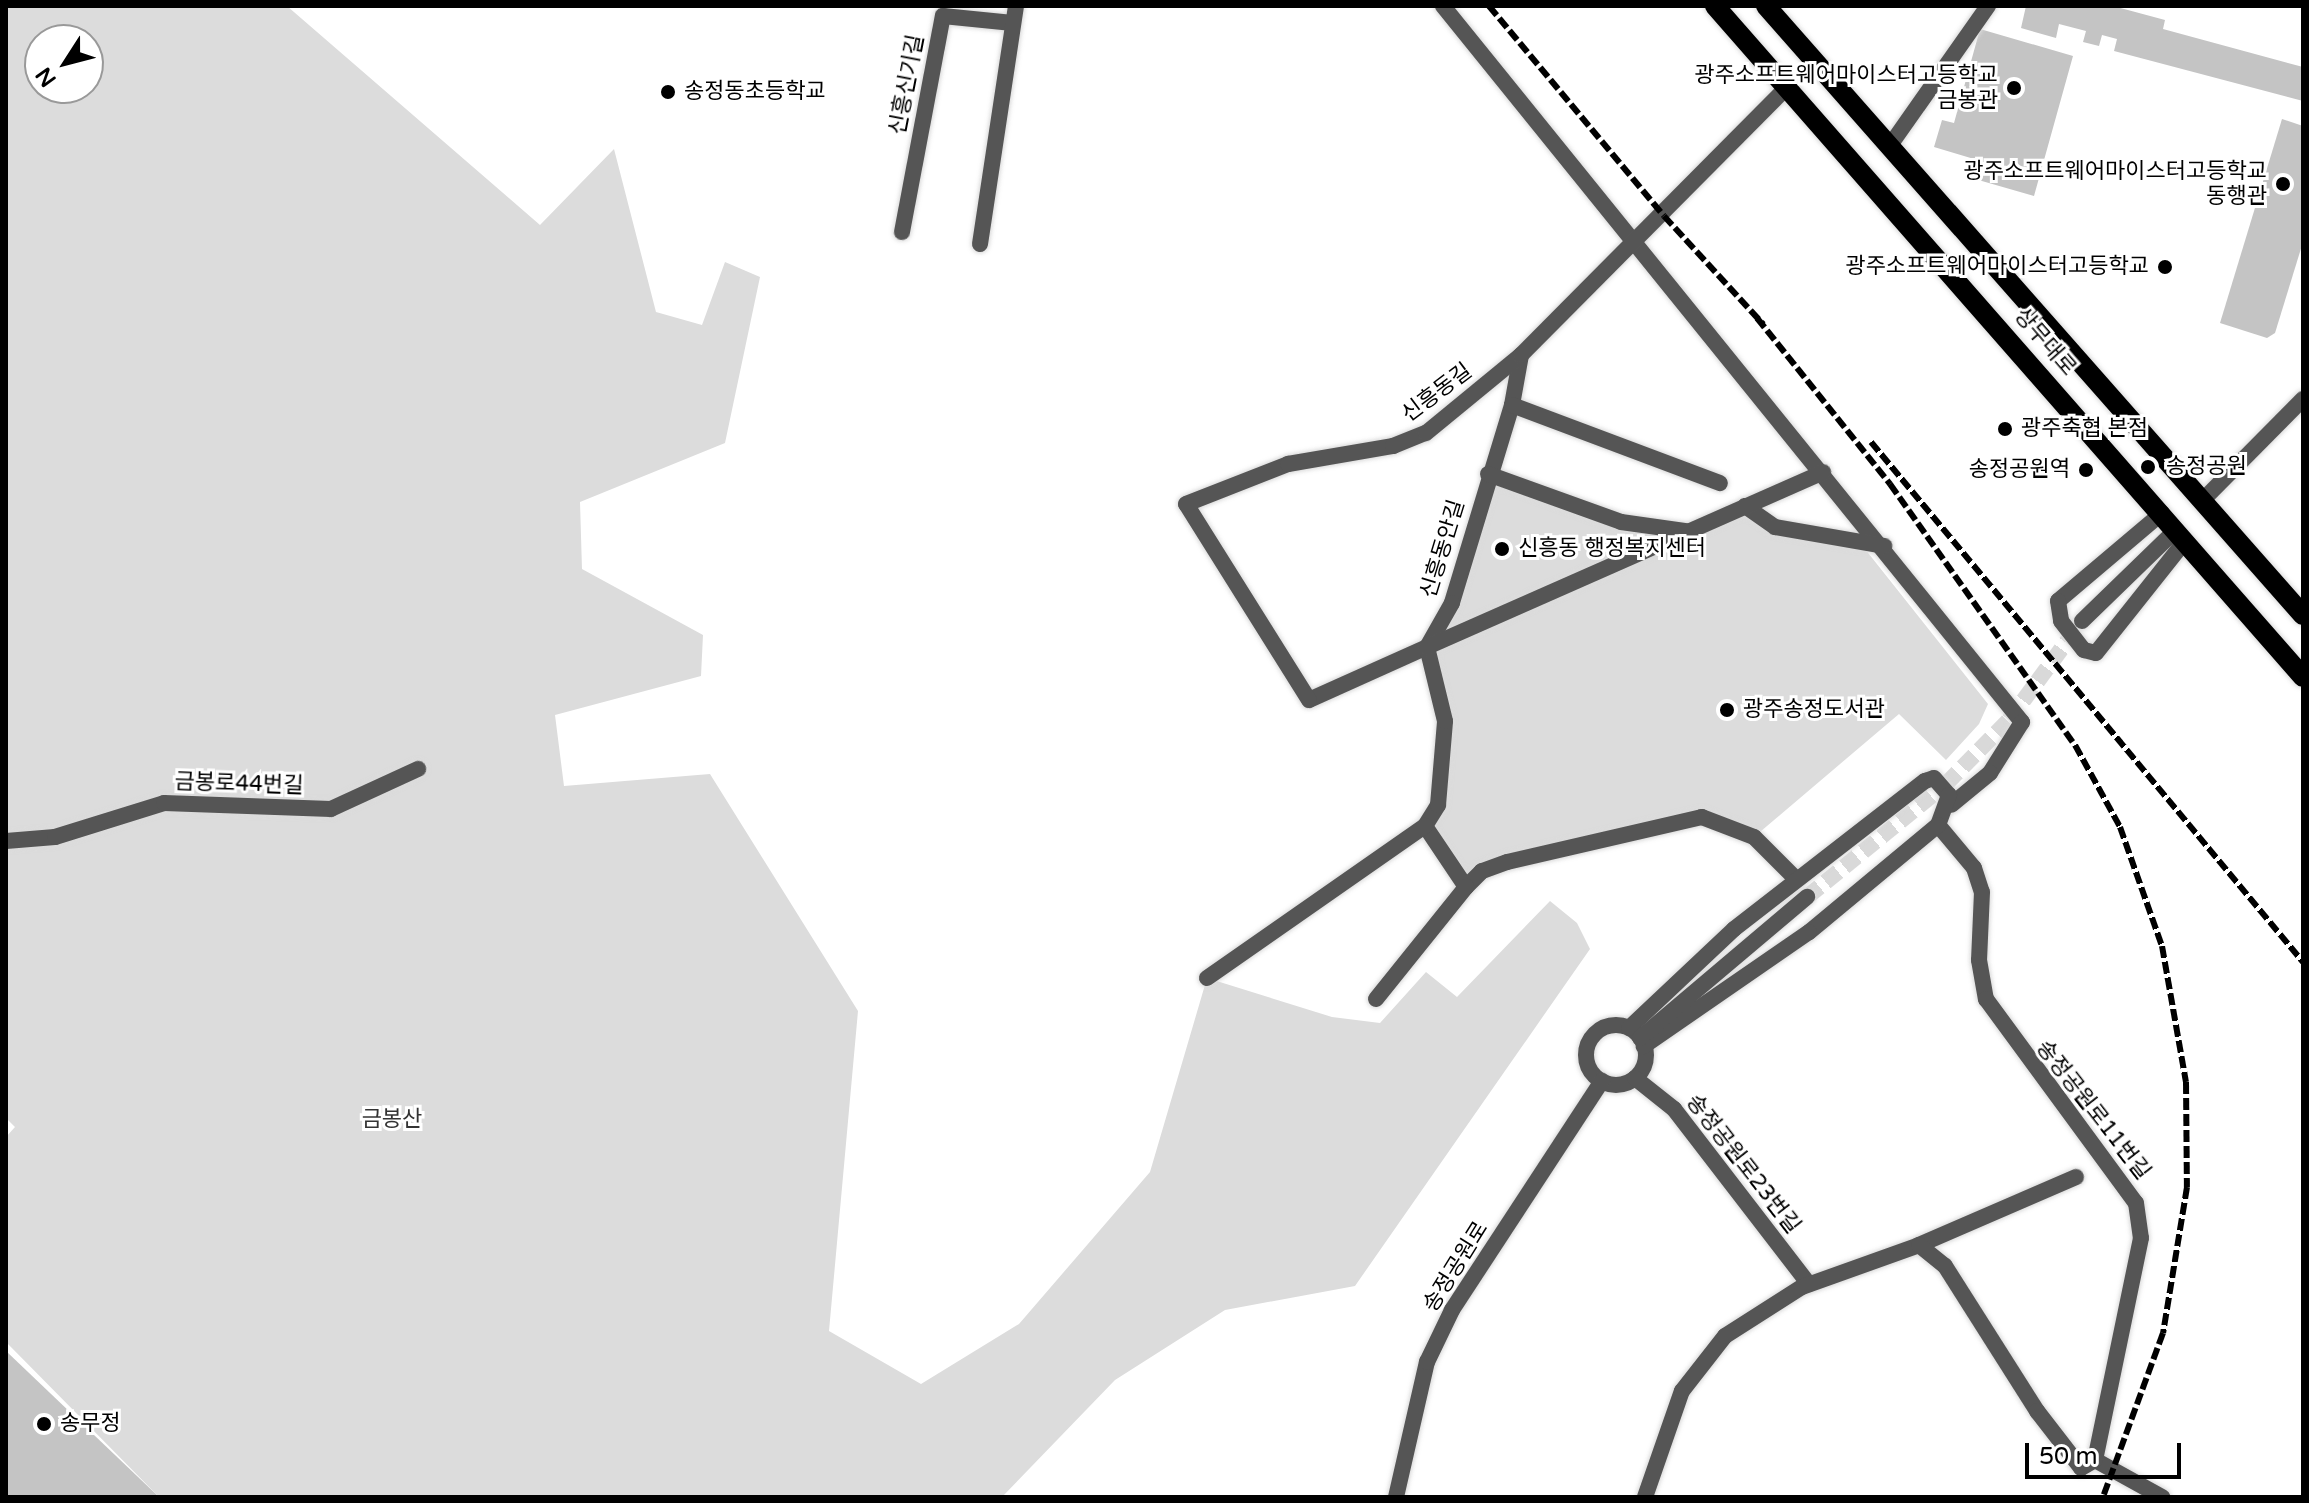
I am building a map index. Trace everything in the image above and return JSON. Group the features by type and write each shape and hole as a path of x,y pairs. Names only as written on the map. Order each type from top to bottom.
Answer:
{"main road":[{"name":"상무대로","path":"1715,6 2303,677"},
{"name":"상무대로","path":"1766,6 1891,144 2303,615"}],"street":[{"path":"1443,6 1638,241 2022,722 1990,773 1951,805 1938,825 1809,932 1637,1037"},
{"path":"1891,144 1988,6"},
{"name":"신흥신기길","path":"902,232 943,16 1014,14 980,244"},
{"name":"신흥동길","path":"1427,647 1309,700 1186,504 1288,464 1411,440 1521,355 1638,241 1787,87"},
{"name":"신흥동안길","path":"1427,647 1452,603 1488,474 1512,405 1521,355"},
{"path":"2203,500 2303,399"},
{"path":"1512,405 1720,483"},
{"path":"1207,978 1425,826 1438,805 1445,721 1427,647 1823,472"},
{"path":"1488,474 1621,522 1688,531"},
{"path":"1745,506 1775,527 1884,546"},
{"path":"2162,513 2058,601 2061,621 2084,650 2096,653 2181,535"},
{"path":"2082,621 2181,535"},
{"name":"금봉로44번길","path":"6,841 55,837 164,803 331,809 418,769"},
{"path":"1637,1037 1796,879 1925,781 1934,778 1951,805"},
{"path":"1376,999 1466,887 1482,871 1507,862 1702,817 1754,837 1796,879"},
{"name":"송정공원로11번길","path":"1938,825 1974,868 1982,892 1979,960 1986,999 2136,1203 2141,1238 2095,1460"},
{"path":"1425,826 1466,887"},
{"path":"1637,1037 1807,897"},
{"path":"1609,1026 1637,1037 1645,1061 1635,1078 1617,1085 1602,1081 1587,1064 1588,1044 1609,1026"},
{"name":"송정공원로23번길","path":"1635,1078 1674,1109 1809,1284"},
{"name":"송정공원로","path":"1396,1497 1427,1362 1452,1310 1602,1081"},
{"path":"1645,1497 1695,1369 1725,1336 1809,1284 2006,1213 2076,1177"},
{"path":"1919,1245 1945,1266 2037,1411 2081,1468 2095,1460 2162,1497"}],"green space":[{"name":"금봉산","path":"6,6 287,6 540,225 614,149 656,312 702,325 725,262 760,277 725,443 580,502 582,569 703,635 701,676 555,715 564,786 710,774 858,1011 829,1331 921,1384 1019,1324 1150,1172 1207,978 1332,1017 1380,1023 1426,972 1457,997 1550,901 1577,923 1590,949 1355,1286 1225,1310 1115,1380 1002,1497 159,1497 6,1342 6,1137 15,1127 6,1118"},
{"path":"1488,474 1566,505 1688,531 1745,506 1775,527 1861,544 1988,704 1979,724 1946,760 1899,714 1754,837 1702,817 1507,862 1466,887 1425,826 1438,805 1445,721 1427,647 1452,603"}],"building":[{"path":"2026,6 2113,6 2165,20 2163,29 2303,67 2303,101 2114,51 2117,39 2102,35 2099,46 2083,42 2086,31 2059,24 2056,38 2021,28"},
{"name":"광주소프트웨어마이스터고등학교 금봉관","path":"1980,29 2073,56 2034,196 1968,177 1974,159 1934,147 1942,120 1954,123"},
{"name":"광주소프트웨어마이스터고등학교 동행관","path":"2282,119 2303,126 2303,242 2275,333 2267,338 2220,323"},
{"name":"송무정","path":"6,1351 159,1497 6,1497"}],"tunnel":[{"path":"1807,897 1946,784 2009,720 2082,621"}],"railway":[{"path":"1489,6 1664,216 1763,324"},
{"path":"1757,318 1890,484 2075,745 2120,827 2162,946 2186,1082 2187,1187 2163,1333 2103,1497"},
{"path":"1871,442 2303,962"}],"place":[{"name":"광주소프트웨어마이스터고등학교 금봉관","path":"2014,88"},
{"name":"송정동초등학교","path":"668,92"},
{"name":"광주소프트웨어마이스터고등학교 동행관","path":"2283,184"},
{"name":"광주소프트웨어마이스터고등학교","path":"2165,267"},
{"name":"광주축협 본점","path":"2005,429"},
{"name":"송정공원","path":"2148,467"},
{"name":"송정공원역","path":"2086,470"},
{"name":"신흥동 행정복지센터","path":"1502,549"},
{"name":"광주송정도서관","path":"1727,710"},
{"name":"송무정","path":"44,1424"}]}
